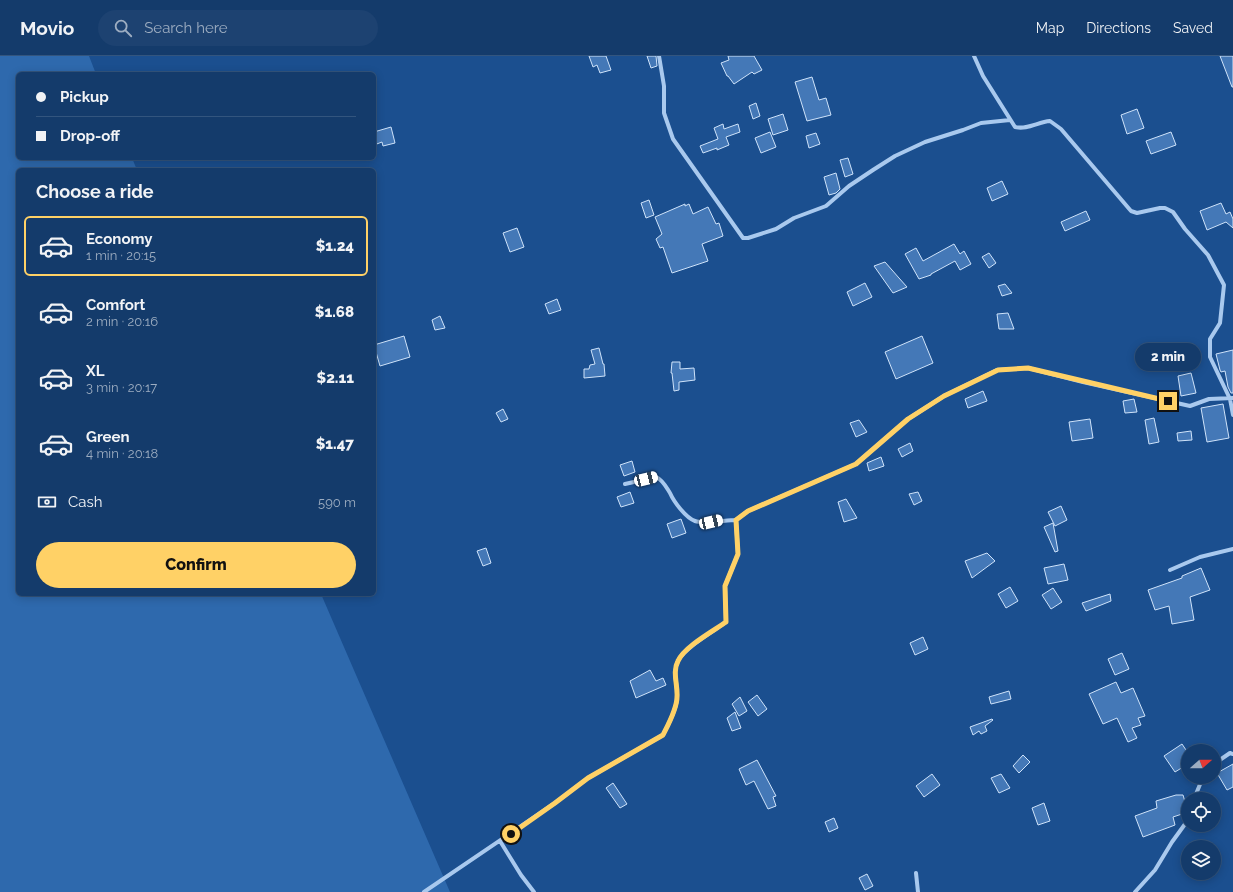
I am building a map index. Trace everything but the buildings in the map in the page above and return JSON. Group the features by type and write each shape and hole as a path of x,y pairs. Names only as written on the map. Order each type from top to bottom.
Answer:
{"street":[{"path":"659,56 664,86 664,113 673,139 743,238 748,238 776,229 794,218 826,206 850,186 895,156 925,142 980,123 1010,120"},
{"path":"974,56 983,76 1015,127 1022,128 1050,121 1061,129 1131,211 1137,213 1165,208 1173,212 1185,229 1208,255 1224,286 1220,323 1210,339 1210,357 1232,398 1233,415"},
{"path":"625,484 656,477 661,478 673,500 695,521 711,522 719,520 736,520 748,511 856,464 908,419 944,396 998,370 1028,368 1190,406 1209,399 1232,398"},
{"path":"424,892 555,803 588,778 663,735 670,723 678,699 675,670 678,660 686,650 726,622 725,586 738,554 736,520"},
{"path":"1170,570 1200,557 1233,548"},
{"path":"1221,759 1230,753 1233,754"},
{"path":"1135,892 1155,870 1181,830"},
{"path":"500,841 521,875 534,892"},
{"path":"916,873 918,892"}],"shaded area":[{"path":"0,56 89,56 95,72 16,72 16,160 133,160 136,168 16,168 16,596 322,596 450,892 0,892"}],"route":[{"path":"511,834 588,778 663,735 670,723 678,699 675,670 678,660 686,650 726,622 725,586 738,554 736,520 748,511 856,464 908,419 944,396 998,370 1028,368 1055,376 1168,401"}]}
